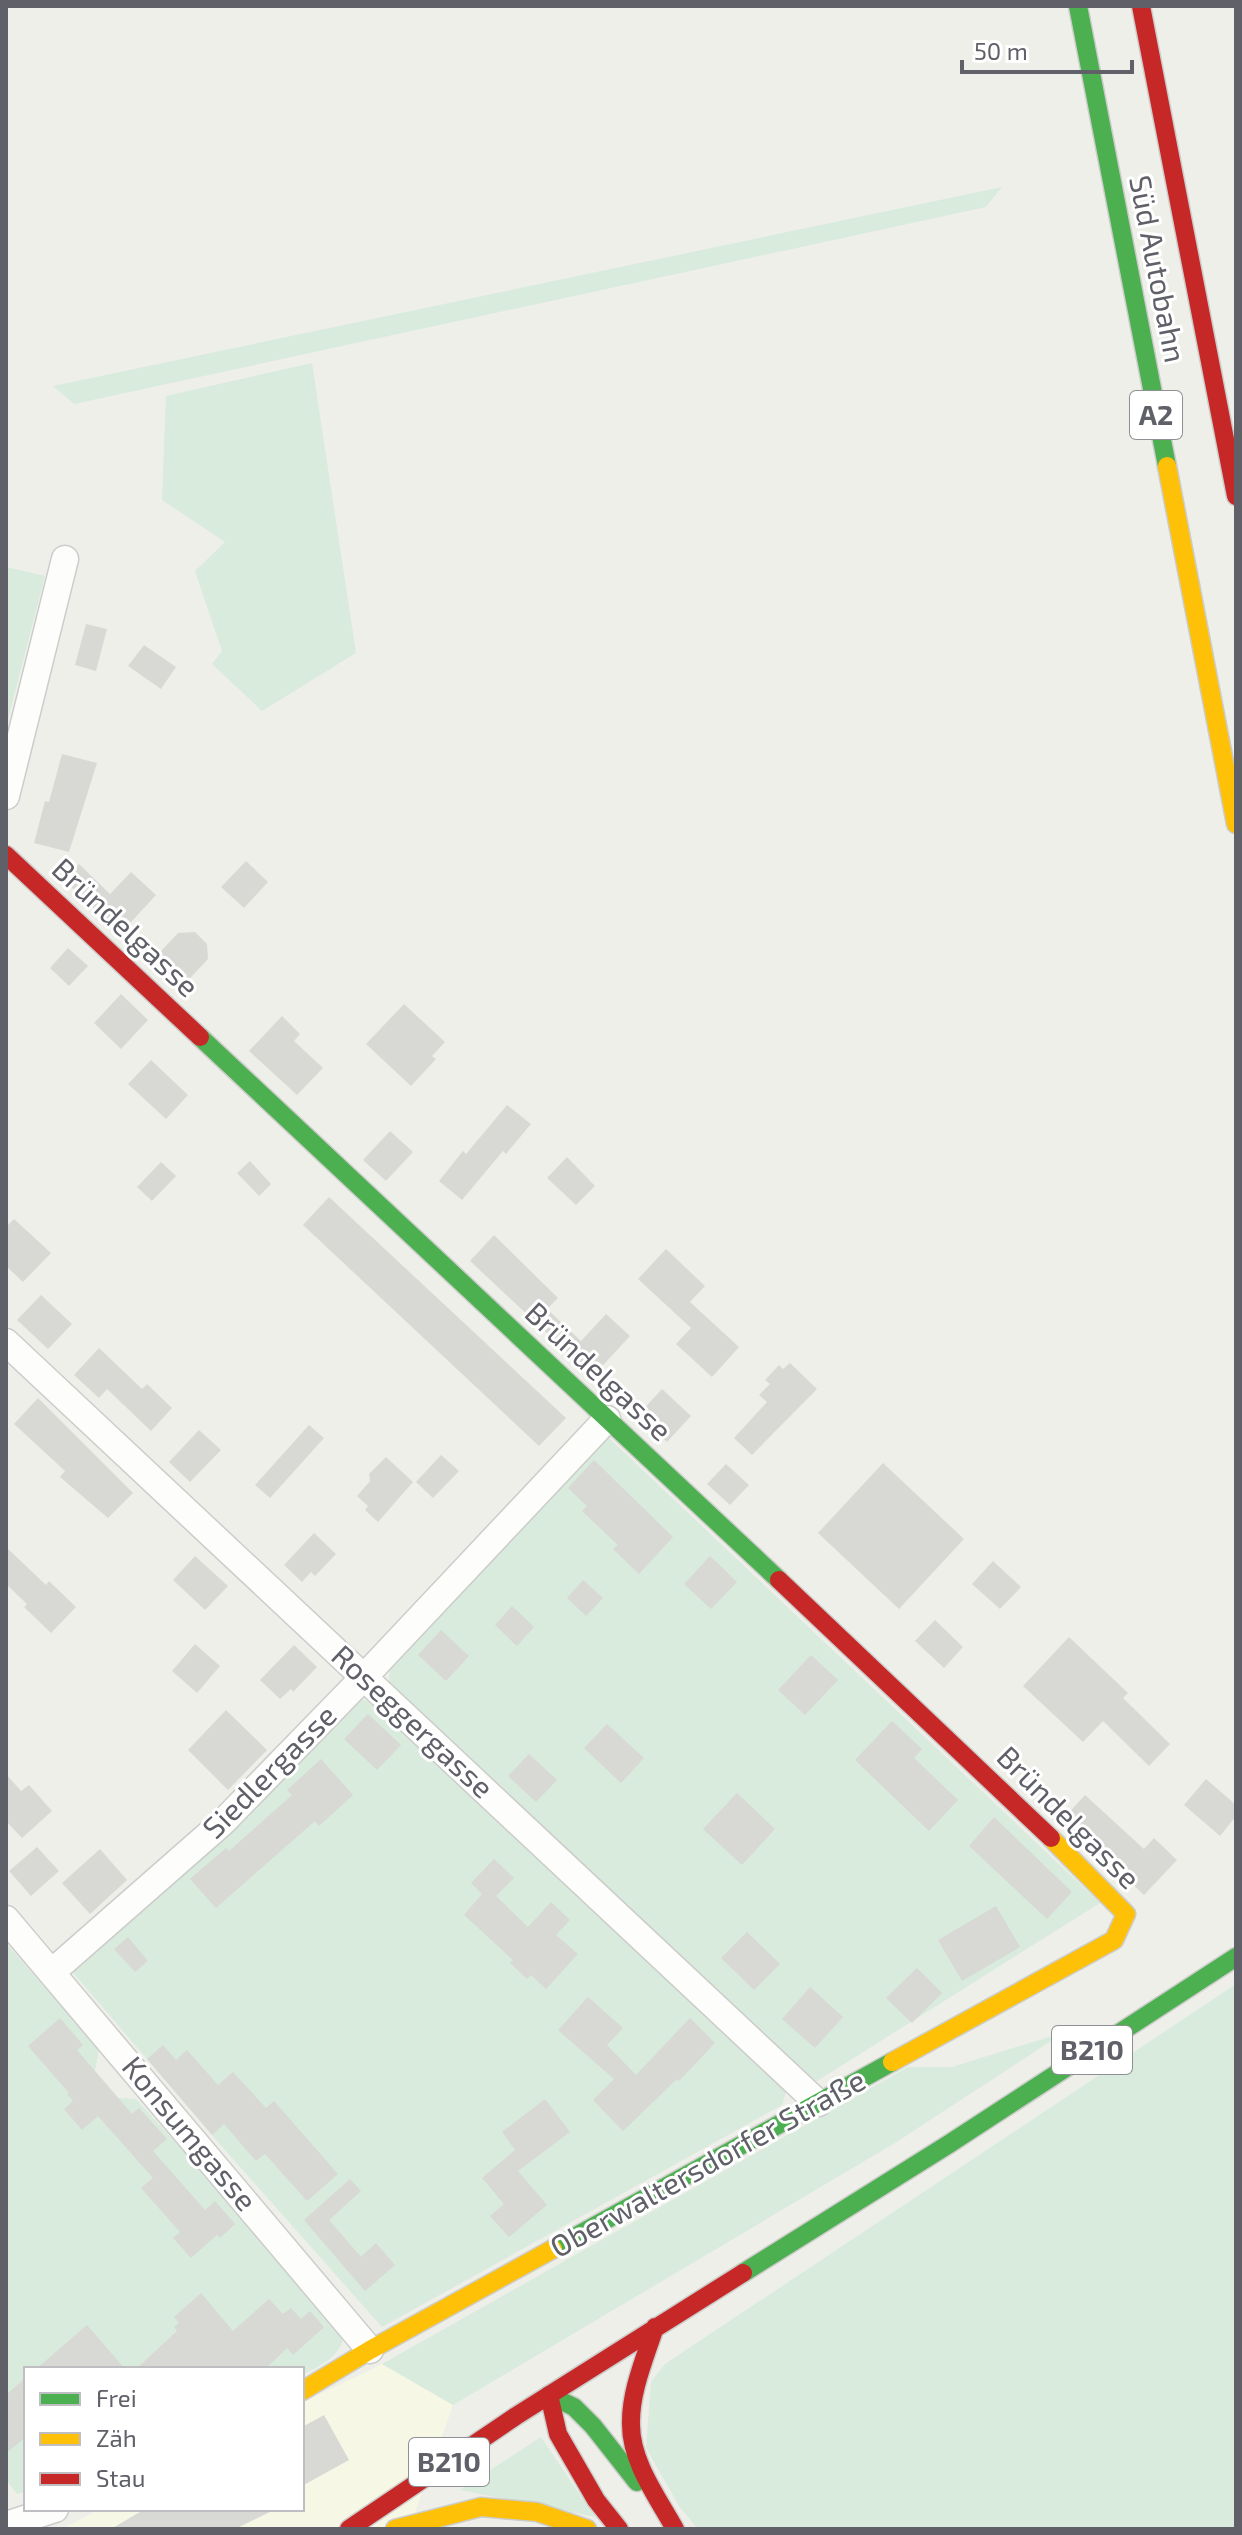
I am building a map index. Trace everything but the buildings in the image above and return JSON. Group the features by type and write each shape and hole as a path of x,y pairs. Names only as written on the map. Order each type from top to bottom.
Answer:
{"main road":[{"name":"Süd Autobahn","path":"1078,6 1236,824"},
{"name":"Süd Autobahn","path":"1141,6 1236,496"},
{"name":"Bründelgasse","path":"6,855 1031,1817 1126,1914 1114,1940"},
{"name":"Oberwaltersdorfer Straße","path":"304,2390 370,2350 1114,1940"},
{"name":"B210","path":"349,2529 549,2395 797,2240 1236,1957"},
{"path":"655,2327 634,2394 631,2435 644,2471 674,2529"},
{"path":"549,2395 574,2407 593,2426 674,2529"},
{"path":"549,2395 558,2434 596,2500 619,2529"},
{"path":"395,2529 481,2507 537,2512 587,2529"}],"street":[{"path":"6,796 65,559"},
{"name":"Roseggergasse","path":"6,1342 818,2103"},
{"name":"Siedlergasse","path":"52,1972 223,1822 607,1419"},
{"name":"Konsumgasse","path":"6,1919 370,2350"},
{"path":"6,2524 48,2511"}],"shaded area":[{"path":"1002,187 986,207 74,404 53,386"},
{"path":"312,363 356,653 262,711 212,664 222,651 195,571 225,542 162,500 166,396"},
{"path":"6,567 45,576 6,727"},
{"path":"609,1438 1100,1903 814,2083 389,1683 390,1660 597,1440"},
{"path":"361,1698 373,1704 786,2092 782,2105 382,2327 69,1968"},
{"path":"6,1943 99,2049 95,2071 118,2098 136,2099 345,2328 341,2346 331,2358 304,2374 304,2367 24,2367 24,2492 17,2494 6,2480"},
{"path":"1236,1984 1236,2529 698,2529 679,2506 646,2448 651,2382 665,2364"},
{"path":"1065,2032 895,2143 453,2405 382,2364 908,2067 952,2067"},
{"path":"382,2364 453,2405 409,2529 62,2529 96,2511 304,2511 304,2402"},
{"path":"541,2437 595,2517 460,2490"}],"traffic: fast":[{"path":"1078,6 1167,466"},
{"path":"200,1037 779,1580"},
{"path":"743,2273 949,2144 1236,1957"},
{"path":"553,2249 892,2062"},
{"path":"549,2395 574,2407 637,2482"}],"traffic: slow":[{"path":"1167,466 1236,824"},
{"path":"892,2062 1114,1940 1126,1914 1051,1838"},
{"path":"304,2390 553,2249"},
{"path":"395,2529 481,2507 537,2512 587,2529"}],"traffic: jam":[{"path":"1141,6 1236,496"},
{"path":"6,855 200,1037"},
{"path":"779,1580 1051,1838"},
{"path":"349,2529 516,2416 743,2273"},
{"path":"655,2327 633,2400 632,2439 640,2466 675,2529"},
{"path":"549,2395 558,2434 596,2500 619,2529"}]}
